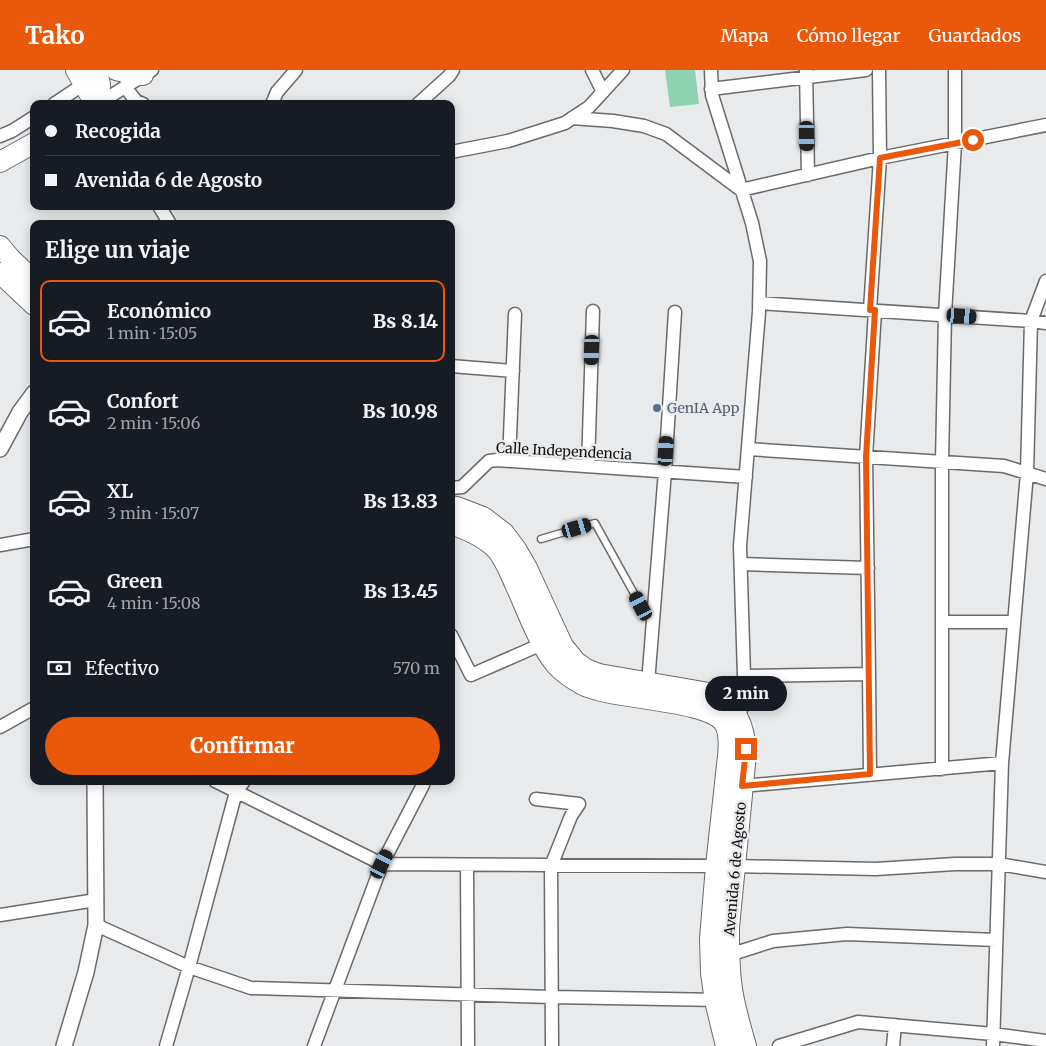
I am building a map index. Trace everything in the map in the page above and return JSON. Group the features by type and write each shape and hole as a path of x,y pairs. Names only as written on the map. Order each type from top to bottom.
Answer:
{"highway":[{"path":"120,78 144,72"},
{"path":"85,75 94,100"},
{"path":"3,164 30,146"},
{"path":"3,263 30,279"},
{"path":"3,263 30,300"},
{"name":"Avenida 6 de Agosto","path":"455,506 483,517 504,533 511,557 508,568 542,644 556,665 709,693 731,707 738,718 743,728 737,748 725,866 731,982 724,1000 726,1046"},
{"name":"Avenida 6 de Agosto","path":"455,526 482,538 497,551 511,557 527,568 572,668 584,685 600,690 700,709 723,721 737,748 742,786 710,939 711,973 746,1046"},
{"path":"718,718 738,718"}],"street":[{"path":"274,100 277,92 296,70"},
{"path":"422,100 454,70"},
{"path":"592,70 603,92"},
{"path":"455,151 508,141 565,123 589,107 623,70"},
{"path":"710,70 712,95 752,223 760,261 759,303 740,546 744,676 743,700 738,718"},
{"path":"711,89 806,74 866,70"},
{"path":"870,774 866,457 880,158 879,70"},
{"path":"942,768 942,462 945,315 955,143 955,70"},
{"path":"806,74 808,175"},
{"path":"58,100 85,75"},
{"path":"100,100 120,78 135,100"},
{"path":"572,118 613,120 644,126 666,134 741,190 880,158 1046,125"},
{"path":"0,136 12,132 30,120"},
{"path":"993,1040 1002,763 1027,473 1031,321 1046,281"},
{"path":"759,303 1046,323"},
{"path":"588,466 593,311"},
{"path":"648,683 665,471 675,312"},
{"path":"509,461 515,314"},
{"path":"455,366 513,371"},
{"path":"0,449 20,412 30,399"},
{"path":"748,449 1004,466 1046,479"},
{"name":"Calle Independencia","path":"455,488 462,487 490,461 497,460 746,477"},
{"path":"0,546 30,540"},
{"path":"741,564 868,568"},
{"path":"942,622 1014,622"},
{"path":"455,643 471,675 542,644"},
{"path":"744,676 869,674"},
{"path":"0,727 30,710"},
{"path":"742,786 1002,763"},
{"path":"64,1046 86,972 96,925 95,785"},
{"path":"223,785 382,864 725,866 876,870 956,864 999,864 1046,872"},
{"path":"166,1046 236,792 241,785"},
{"path":"314,1046 382,864 423,785"},
{"path":"536,799 579,804 571,816 551,866 552,1046"},
{"path":"467,865 468,1046"},
{"path":"0,915 96,900"},
{"path":"96,925 189,967 251,988 467,995 724,1000"},
{"path":"729,955 773,941 847,934 996,940"},
{"path":"778,1046 858,1022 895,1025 993,1040 1046,1041"},
{"path":"893,1046 895,1025"}],"lane":[{"path":"541,539 595,523 645,613 653,621"}],"green space":[{"path":"665,70 695,70 699,104 670,107"}],"place":[{"name":"GenIA App","path":"657,408"}],"route":[{"path":"746,749 742,786 870,774 866,457 875,310 870,310 880,158 973,140"}]}
